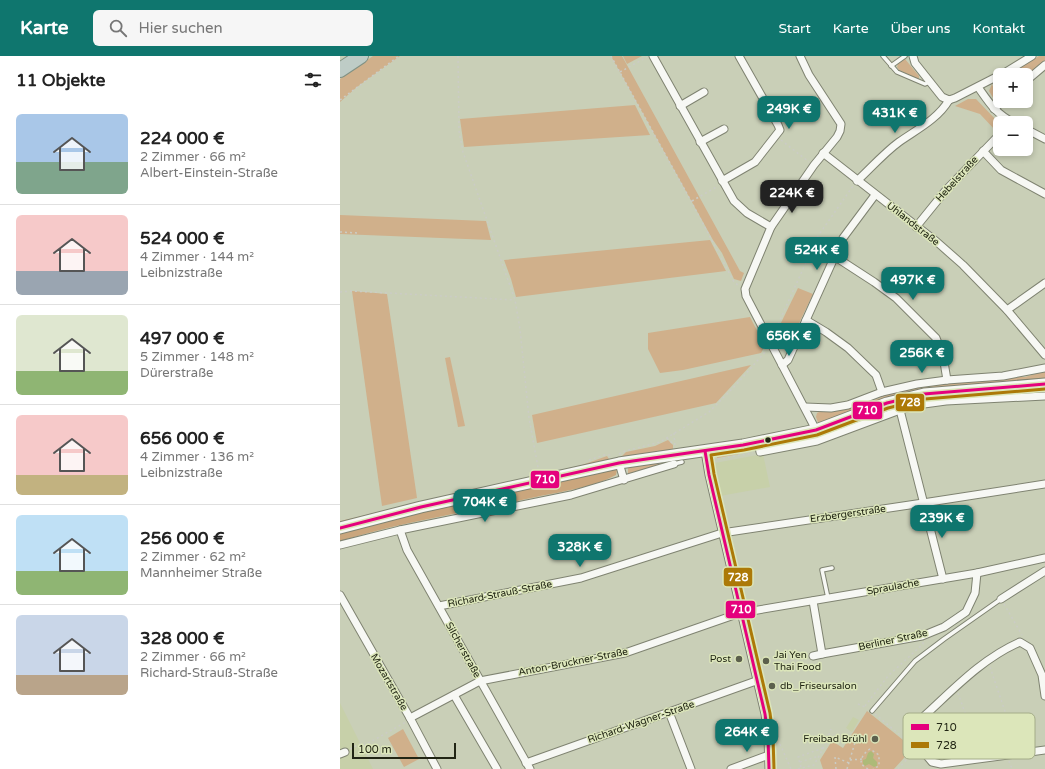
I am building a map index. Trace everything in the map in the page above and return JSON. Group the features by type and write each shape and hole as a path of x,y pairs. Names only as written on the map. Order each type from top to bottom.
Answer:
{"highway":[{"path":"340,70 360,56"}],"main road":[{"path":"340,528 618,460 759,447 816,430 887,403 924,394 1045,384"}],"street":[{"path":"653,56 734,200 740,207 771,227"},
{"path":"723,182 755,162 780,130 739,56"},
{"path":"800,56 809,75 841,124 840,131 837,137 814,165 771,227 745,289 746,296 816,430"},
{"path":"913,56 915,63 942,97 949,100"},
{"path":"1012,68 1032,56"},
{"path":"1033,75 1045,65"},
{"path":"858,180 895,146 917,131 936,115 949,100 991,80"},
{"path":"978,87 1001,116"},
{"path":"680,106 704,92"},
{"path":"700,142 724,129"},
{"path":"1033,133 1045,139"},
{"name":"Hebelstraße","path":"916,227 946,190 993,141"},
{"path":"983,151 1001,170 1045,194"},
{"name":"Uhlandstraße","path":"823,154 937,242 963,265 1007,310 1045,356"},
{"path":"782,365 788,360 843,238 875,195"},
{"path":"834,256 896,298 936,338 943,356 947,380"},
{"path":"1007,310 1045,283"},
{"path":"806,320 848,348 876,375 882,392"},
{"path":"805,407 831,408 848,405 882,392 917,384 947,380 1003,376 1045,368"},
{"path":"759,447 817,441 900,410 924,404 946,401 1045,396"},
{"path":"900,410 943,578"},
{"path":"705,451 722,533 764,714 768,737 769,769"},
{"path":"618,460 624,480"},
{"path":"340,545 400,530 571,495 674,464"},
{"name":"Erzbergerstraße","path":"722,533 1045,484"},
{"name":"Silcherstraße","path":"400,530 407,550 528,766"},
{"name":"Richard-Strauß-Straße","path":"439,606 581,578 722,533"},
{"name":"Spraulache","path":"740,613 813,602 977,573 1045,558"},
{"path":"1001,599 1045,571"},
{"name":"Berliner Straße","path":"812,656 922,636 944,627 966,612 975,594 977,573"},
{"name":"Mozartstraße","path":"340,595 410,718 437,769"},
{"path":"813,602 822,654"},
{"name":"Anton-Bruckner-Straße","path":"410,718 480,681 625,653 740,613"},
{"path":"929,713 974,670 1007,648 1020,642 1030,648 1042,675 1045,696"},
{"name":"Richard-Wagner-Straße","path":"528,766 669,712 756,681"},
{"path":"454,694 497,769"},
{"path":"669,712 691,769"},
{"path":"1035,751 1045,750"},
{"path":"731,769 768,756"},
{"path":"930,759 932,762 941,764 977,759"}],"lane":[{"path":"883,56 897,72 925,84 930,82"},
{"path":"891,66 905,56"},
{"path":"674,464 682,462"},
{"path":"828,599 822,570 832,568"},
{"path":"872,711 915,661 1001,599"}],"path":[{"path":"340,100 400,56"},
{"path":"458,56 459,131 463,152 515,300 520,329 529,418 539,473"},
{"path":"610,56 691,201 734,282 745,289"},
{"path":"620,72 649,56"},
{"path":"991,80 993,84"},
{"path":"776,136 814,165"},
{"path":"618,460 625,451 660,442 712,410 772,346 774,343 772,338 818,236 858,180"},
{"path":"691,201 723,182"},
{"path":"340,232 358,233"},
{"path":"340,292 352,291 515,300"},
{"path":"667,438 674,446"},
{"path":"707,466 712,465 718,460 759,447"},
{"path":"1001,599 1024,639 1020,642"},
{"path":"858,704 865,706 888,676 923,644 922,636"},
{"path":"988,661 1006,713"},
{"path":"956,687 965,713"},
{"path":"872,711 903,737"},
{"path":"342,753 359,744 366,745 403,724 410,718"},
{"path":"798,769 814,765 831,729"},
{"path":"847,769 857,736"},
{"path":"780,744 791,769"},
{"path":"802,768 798,756 823,748"},
{"path":"868,769 861,764 864,753 870,749 879,755 879,766 872,769"},
{"path":"800,762 818,756"},
{"path":"836,769 835,757 850,762 862,759"},
{"path":"898,769 908,759"}],"shaded area":[{"path":"373,56 400,56 357,87 340,102 340,79"},
{"path":"611,56 622,56 740,271 744,273 741,281 734,279 722,253 713,240"},
{"path":"623,56 642,56 627,64"},
{"path":"1039,56 1045,56 1045,63 1033,73 1033,68 1019,68"},
{"path":"905,59 919,76 919,79 899,70 897,67 898,64"},
{"path":"992,84 993,98 989,91"},
{"path":"968,99 976,99 993,117 993,128 980,114 955,106"},
{"path":"635,105 650,135 464,147 460,119"},
{"path":"340,215 486,221 491,240 340,234"},
{"path":"710,240 726,271 516,297 504,260"},
{"path":"798,288 813,294 791,340 776,333"},
{"path":"352,291 387,294 417,498 382,506"},
{"path":"750,317 765,346 761,353 683,370 660,373 648,349 648,333"},
{"path":"450,357 465,426 458,427 445,358"},
{"path":"751,365 716,403 537,443 532,415"},
{"path":"1045,371 1045,380 947,387 819,425 816,417 817,413 821,411 853,408 898,391 937,384 1025,377"},
{"path":"1045,389 1045,393 949,398 819,438 794,443 793,438 907,400"},
{"path":"668,440 673,445 673,449 626,457 622,456 626,452 655,446"},
{"path":"738,450 739,454 717,458 717,456 725,452"},
{"path":"763,454 770,487 720,496 715,463"},
{"path":"607,456 609,460 340,524 340,521 582,465"},
{"path":"674,460 635,474 628,474 628,467"},
{"path":"613,469 617,470 616,475 586,486 411,523 340,541 340,532 392,518"},
{"path":"340,703 373,769 340,769"},
{"name":"Freibad Brühl","path":"867,711 903,740 903,759 894,769 823,769 820,760 832,741 843,748"},
{"path":"853,717 859,720 852,732 846,728"},
{"path":"403,729 419,759 404,767 388,738"},
{"path":"871,751 874,754 873,758 877,762 877,766 874,767 869,764 865,766 863,764 863,760 866,759 868,753"}],"transit line":[{"name":"710","path":"340,528 421,507 619,463 743,445 816,430 887,403 924,394 1045,384"},
{"name":"728","path":"774,769 773,737 770,713 714,474 711,455 744,450 817,435 888,408 925,399 1045,389"},
{"name":"710","path":"705,451 709,475 765,714 768,737 769,769"}],"place":[{"name":"Post","path":"739,659"},
{"name":"Jai Yen Thai Food","path":"766,661"},
{"name":"db_Friseursalon","path":"772,686"},
{"name":"Freibad Brühl","path":"875,739"}]}
